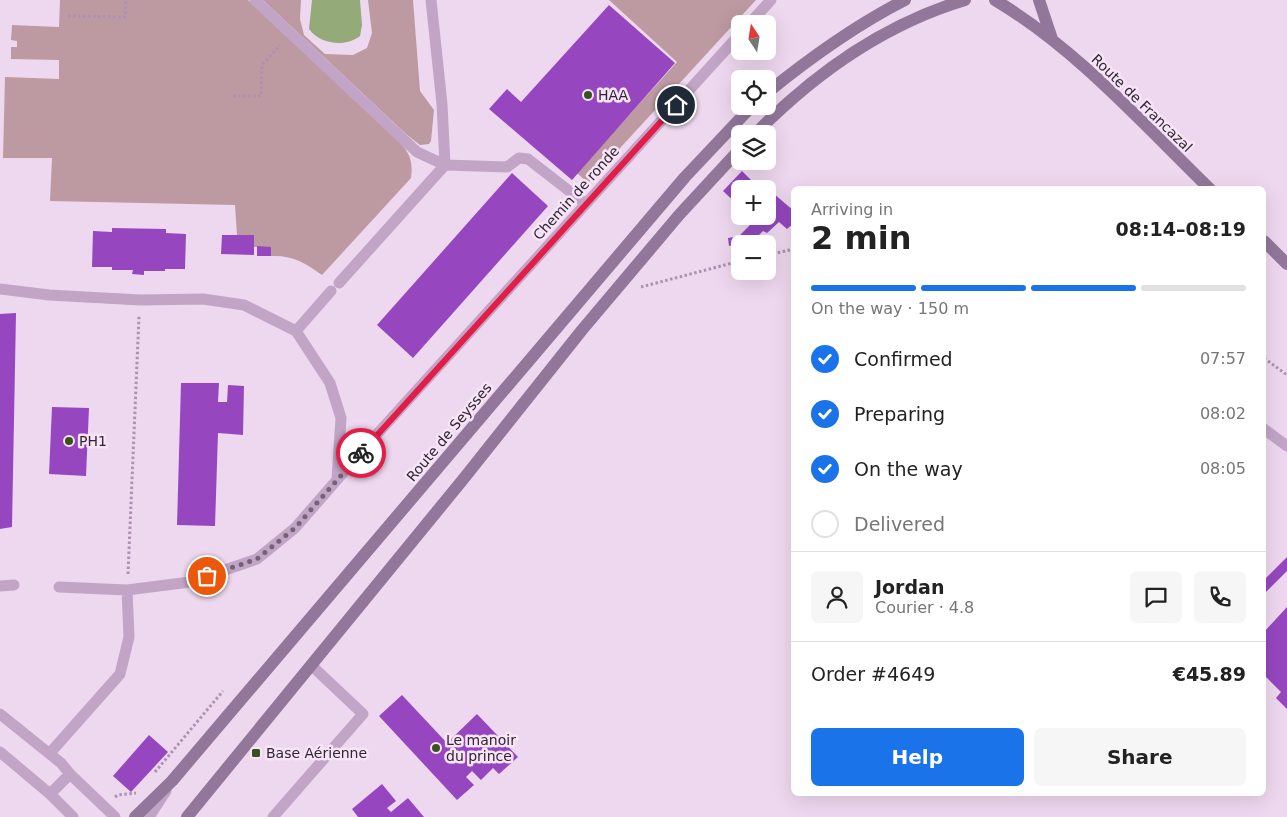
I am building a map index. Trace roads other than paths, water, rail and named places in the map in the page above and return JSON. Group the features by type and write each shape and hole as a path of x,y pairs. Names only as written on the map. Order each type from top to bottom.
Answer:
{"main road":[{"path":"776,85 802,64 905,0"},
{"path":"765,125 801,91 858,49 911,21 945,6 966,0"},
{"name":"Route de Francazal","path":"995,0 1052,39 1102,84 1207,186"},
{"name":"Route de Francazal","path":"1039,0 1052,39"},
{"name":"Route de Seysses","path":"135,817 172,781 685,177 744,115"},
{"path":"187,817 465,477 582,330 679,215 731,159"},
{"path":"1266,243 1287,264"}],"lane":[{"path":"255,0 417,152 446,165 507,167 519,158 528,159 586,204"},
{"path":"296,331 446,165 442,104 431,0"},
{"path":"757,15 771,0"},
{"name":"Chemin de ronde","path":"337,479 731,44"},
{"path":"0,289 49,295 140,300 203,299 244,305 296,331 330,382 341,418 337,479 295,528 257,559 190,582 127,590 59,587"},
{"path":"1266,430 1287,446"},
{"path":"0,586 14,585"},
{"path":"50,753 120,674 129,637 127,590"},
{"path":"274,817 363,714 311,665"},
{"path":"0,714 50,753 115,817"},
{"path":"0,752 74,817"},
{"path":"50,794 70,774"},
{"name":"Route de Seysses","path":"149,817 172,781"}],"place":[{"name":"HAA","path":"588,95"},
{"name":"PH1","path":"69,441"},
{"name":"Le manoir du prince","path":"436,748"},
{"name":"Base Aérienne","path":"256,753"}]}
